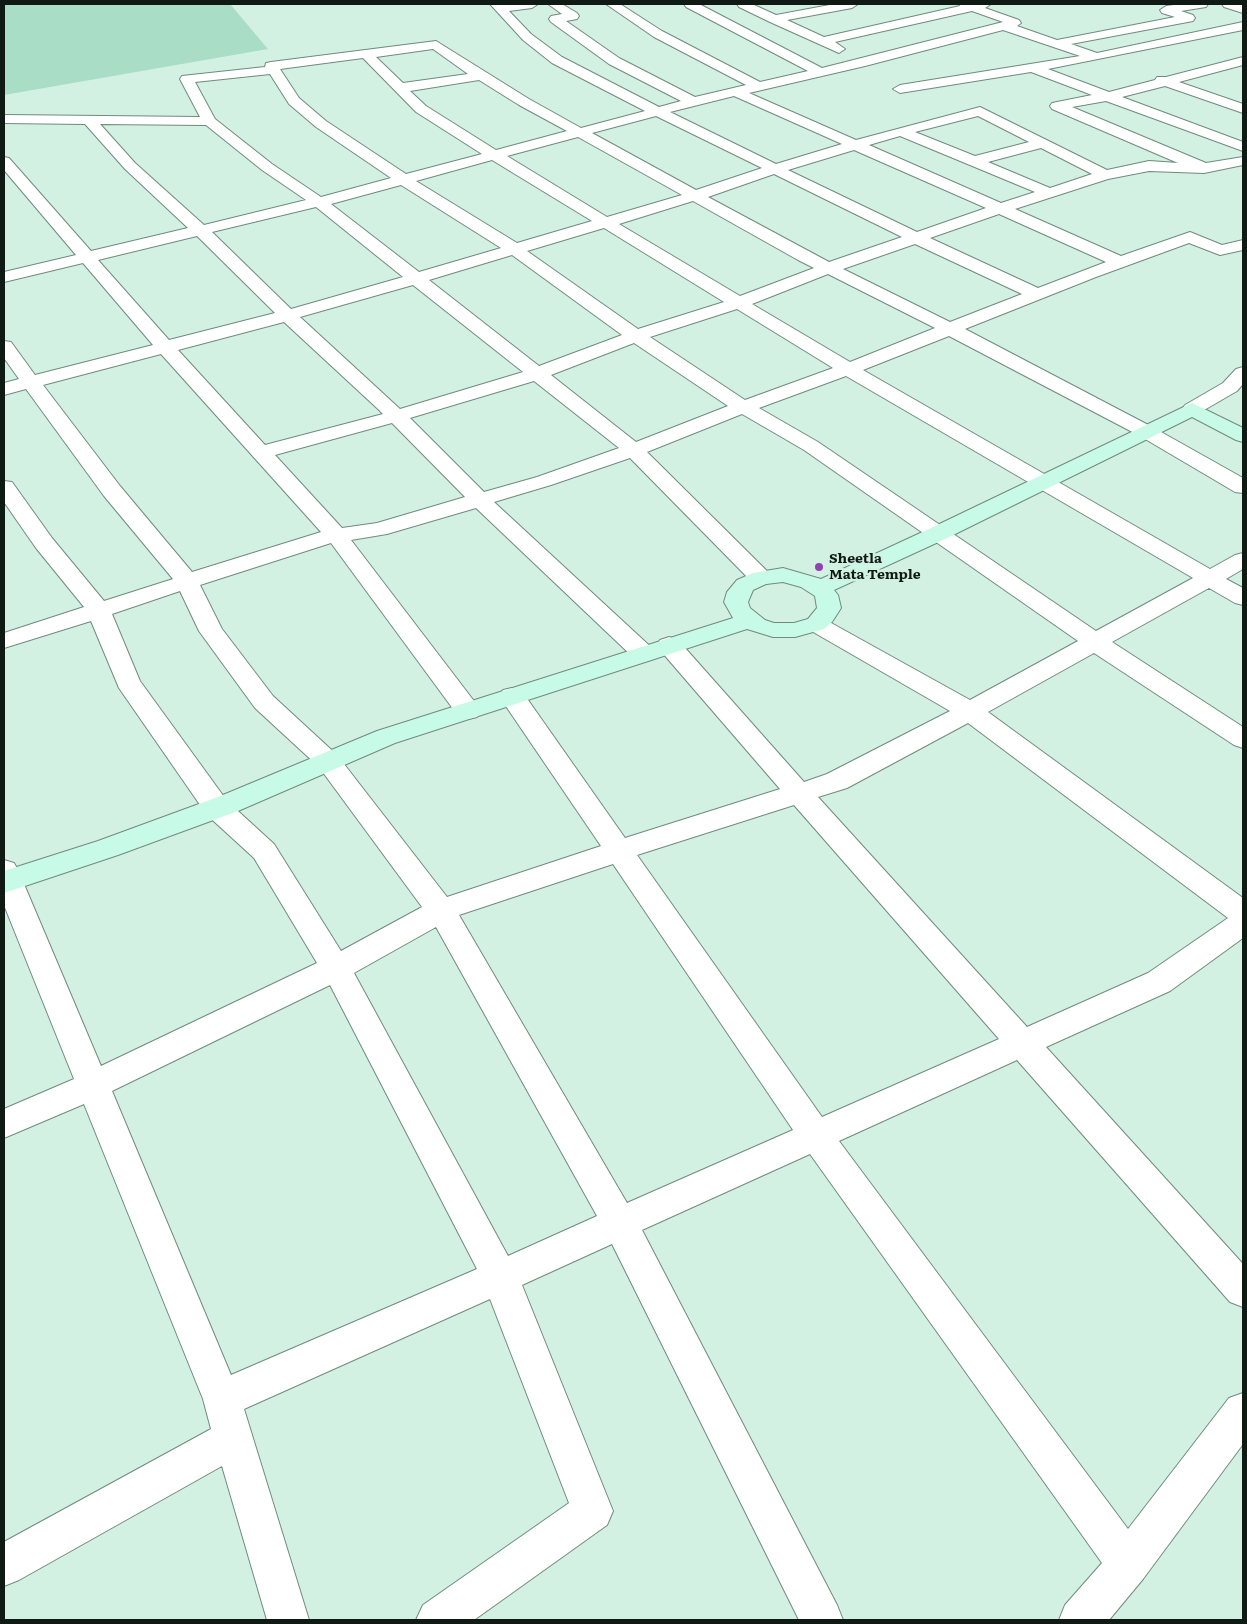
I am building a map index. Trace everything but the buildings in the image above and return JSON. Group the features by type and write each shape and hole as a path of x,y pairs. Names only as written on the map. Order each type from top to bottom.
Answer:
{"street":[{"path":"499,6 532,4"},
{"path":"554,4 573,16 555,19 614,61 694,102"},
{"path":"612,4 658,34 759,87"},
{"path":"690,4 820,72"},
{"path":"743,4 824,41 862,63 875,74"},
{"path":"774,19 852,4"},
{"path":"1058,43 1189,18 1166,10 1202,4"},
{"path":"1228,4 1243,9"},
{"path":"4,278 319,202 694,102 862,63 1015,23 976,5 824,41"},
{"path":"499,6 527,37 573,70 777,168 918,239 1037,294"},
{"path":"1004,26 1122,66"},
{"path":"915,99 896,87 1096,57 1243,26"},
{"path":"1243,486 1146,432 949,328 829,268 695,196 481,76 458,62 436,45 271,66 294,101 322,124 403,180 514,249 636,336 743,407 811,446 1095,642 1243,739"},
{"path":"366,54 421,109 494,155 848,369 1243,598"},
{"path":"573,70 614,61"},
{"path":"1204,168 1057,106 1109,96 1243,61"},
{"path":"1032,68 1243,147"},
{"path":"274,70 187,79 209,122 319,202 634,450 761,578"},
{"path":"1139,72 1243,109"},
{"path":"400,88 481,76"},
{"path":"736,92 1121,262"},
{"path":"1229,103 1243,99"},
{"path":"930,109 946,118"},
{"path":"4,389 287,315 416,279 695,196 777,168 901,131 946,118 980,111 1105,175"},
{"path":"4,119 209,122"},
{"path":"88,119 130,166 397,416 499,519 657,649 799,793 1243,1290"},
{"path":"901,131 1050,193"},
{"path":"974,161 1042,143"},
{"path":"4,161 165,347 337,536 468,711"},
{"path":"262,452 397,416 536,374 636,336 738,303 829,268 918,239 999,209 1105,175 1149,166 1204,168 1243,161"},
{"path":"4,641 297,546 337,536 379,529 544,481 634,450 743,407 848,369 1037,294 1190,237 1220,250 1243,245"},
{"path":"4,346 112,491 187,582 211,632 264,702 328,761 441,910 620,1224 822,1620"},
{"path":"820,588 937,534 1192,409 1230,387 1243,373"},
{"path":"1192,409 1243,436"},
{"path":"4,487 44,543 99,610 128,682 217,808 264,851 336,968 500,1277 593,1511 438,1620"},
{"path":"4,1124 93,1085 336,968 441,910 836,782 970,711 1243,560"},
{"path":"790,576 809,582 820,588 826,595 829,608 824,617 816,624 804,629 772,630 749,621 737,606 739,592 748,583 761,578 790,576"},
{"path":"288,1620 222,1399 5,877 108,848 217,808 386,737 749,621"},
{"path":"816,624 970,711 1243,913"},
{"path":"512,696 816,1136 1128,1564"},
{"path":"222,1399 620,1224 1159,982 1243,923"},
{"path":"1080,1620 1106,1592 1128,1564 1243,1412"},
{"path":"4,1565 234,1438"}],"green space":[{"path":"4,4 230,4 268,49 4,95"}],"place":[{"name":"Sheetla Mata Temple","path":"819,567"}]}
